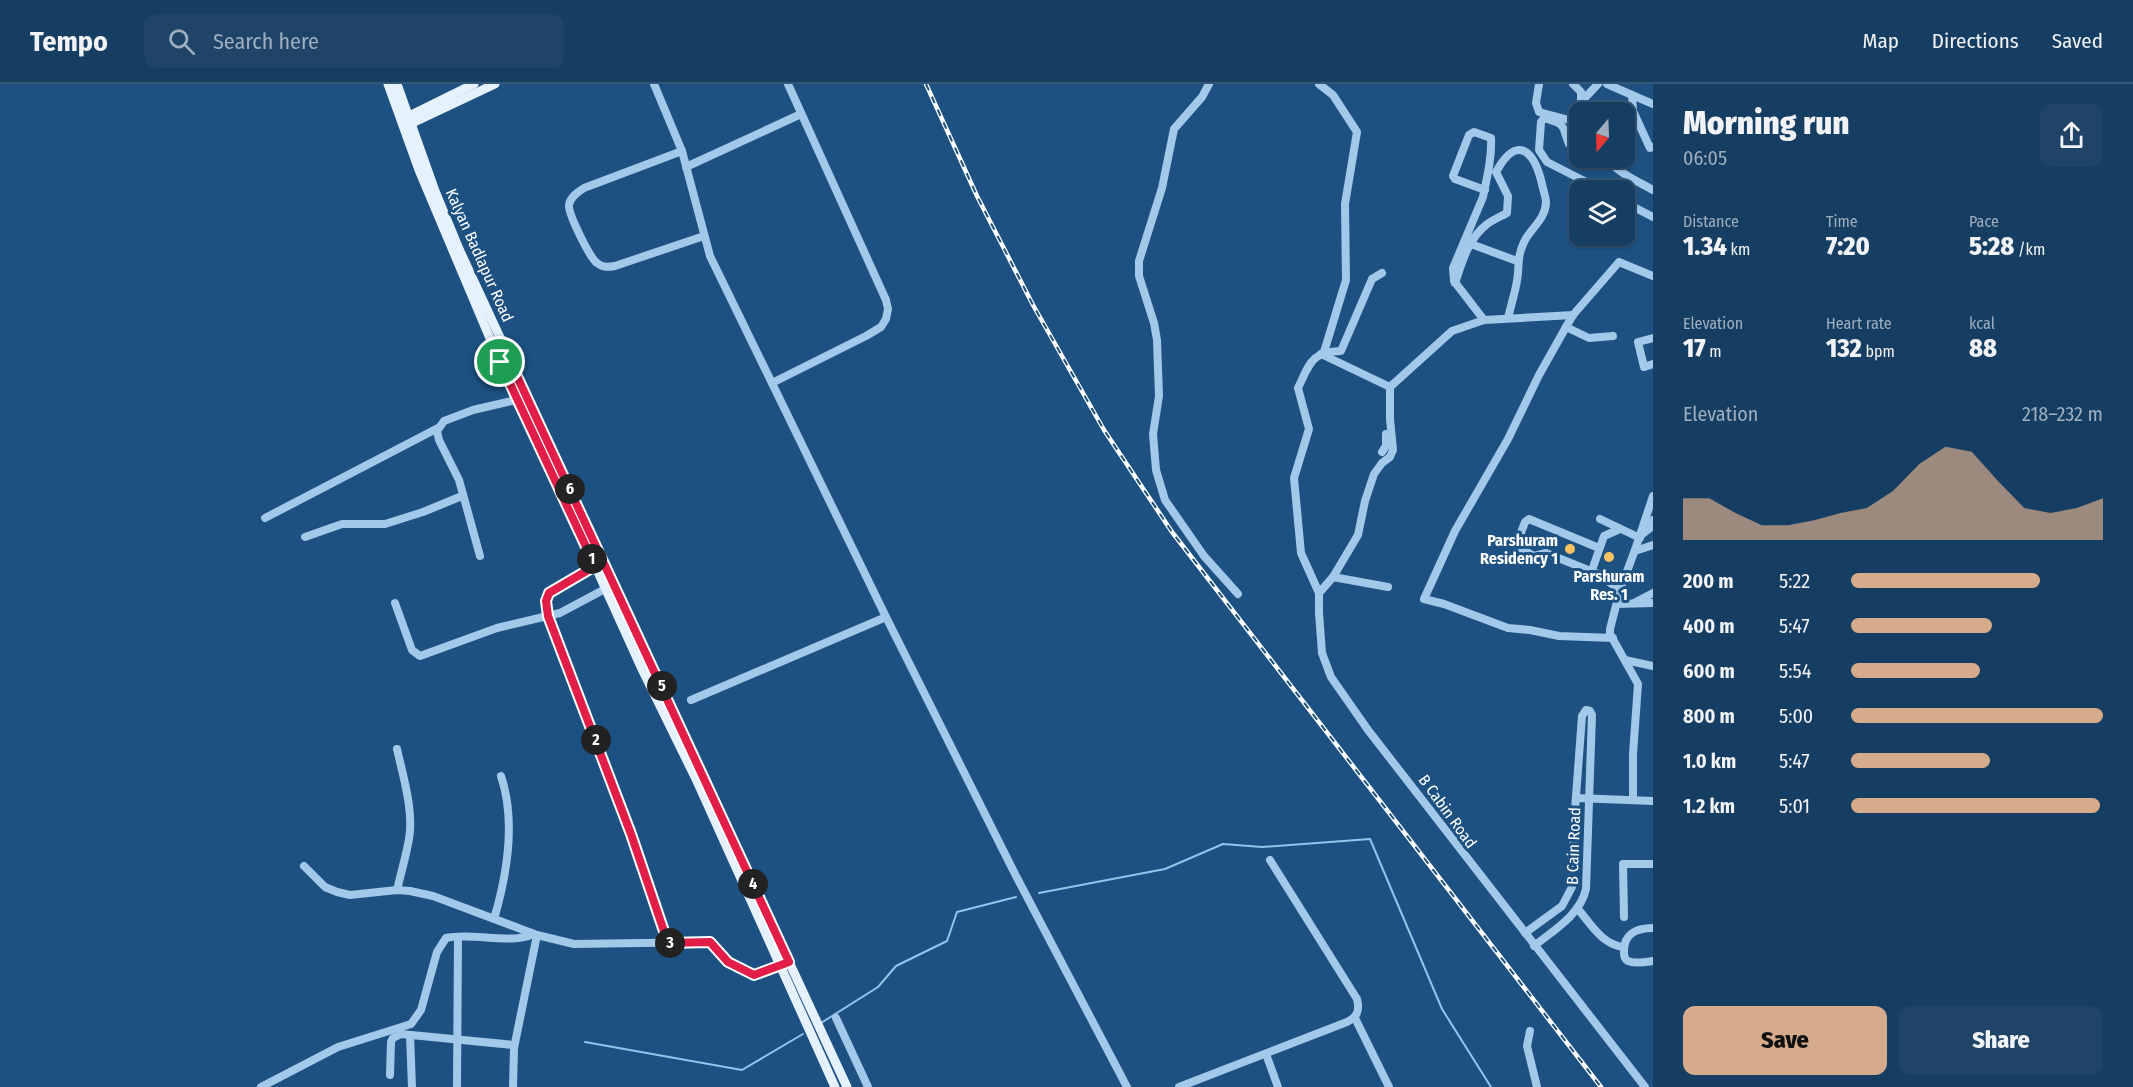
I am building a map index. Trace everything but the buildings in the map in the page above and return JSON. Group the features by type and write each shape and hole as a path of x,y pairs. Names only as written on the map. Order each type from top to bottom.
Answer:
{"main road":[{"name":"Kalyan Badlapur Road","path":"388,84 406,122 504,359 599,564 605,589 630,644 720,822"},
{"name":"Kalyan Badlapur Road","path":"397,84 406,122"},
{"path":"406,122 474,84"},
{"path":"406,122 495,84"},
{"name":"Kalyan Badlapur Road","path":"504,359 516,400 599,564 640,639 784,964 817,1034 847,1087"},
{"path":"630,644 640,639"},
{"name":"Kalyan Badlapur Road","path":"817,1034 835,1087"}],"street":[{"path":"654,84 682,152 710,256 886,617 1015,874 1127,1087"},
{"path":"771,383 881,327 888,309 886,300 788,84"},
{"path":"1209,84 1202,97 1174,129 1162,189 1139,261 1139,276 1157,340 1159,396 1153,434 1156,470 1165,500 1204,556 1238,594"},
{"path":"1318,84 1333,95 1357,132 1345,204 1346,280 1322,353"},
{"path":"1539,84 1536,104 1539,112 1569,120"},
{"path":"1573,84 1581,92 1581,102"},
{"path":"1581,102 1598,84"},
{"path":"1607,84 1653,104"},
{"path":"1632,95 1633,111 1650,148 1653,147"},
{"path":"686,166 801,114"},
{"path":"1569,144 1566,130 1562,125 1544,118 1541,122 1539,150 1547,162 1582,180"},
{"path":"1484,320 1455,284 1453,268 1485,190 1491,138 1474,132 1469,135 1453,176 1455,179 1485,190"},
{"path":"1455,284 1464,253 1485,225 1506,213 1508,196 1496,172 1503,158 1510,151 1517,149 1532,158 1537,165 1546,203 1537,226 1525,240 1517,261 1518,273 1508,318"},
{"path":"682,152 584,188 571,199 569,210 590,255 602,266 615,266 705,236"},
{"path":"1620,168 1653,190"},
{"path":"1635,208 1653,217"},
{"path":"1471,244 1517,261"},
{"path":"1611,636 1559,636 1508,628 1444,604 1424,599 1455,531 1508,439 1539,375 1573,315 1619,262 1653,276"},
{"path":"1382,273 1372,279 1341,351 1322,353 1311,361 1298,388 1309,429 1294,478 1301,553 1319,593 1333,577 1358,535 1365,501 1374,474 1390,457 1393,450 1385,434"},
{"path":"1382,452 1386,446 1385,434 1390,387 1452,331 1484,320 1573,315"},
{"path":"1566,327 1589,338 1613,336"},
{"path":"1653,338 1638,342 1644,367 1653,364"},
{"path":"1322,353 1390,387"},
{"path":"265,518 438,428 444,421 473,410 516,400"},
{"path":"438,428 439,440 459,480 480,556"},
{"path":"305,537 342,524 385,524 462,496"},
{"path":"1633,800 1633,754 1638,684 1611,636 1620,590 1653,496"},
{"path":"1599,548 1529,519 1525,522 1516,541 1518,548 1534,556 1546,554 1607,579 1620,590"},
{"path":"1600,519 1640,536"},
{"path":"1640,536 1650,528 1653,520"},
{"path":"1591,573 1605,534 1620,529"},
{"path":"1635,550 1653,545"},
{"path":"599,564 549,593 546,601 548,616 631,834 668,943"},
{"path":"1333,577 1388,588"},
{"path":"395,603 412,651 420,656 497,628 548,616 574,607 605,589"},
{"name":"B Cabin Road","path":"1319,593 1322,653 1331,676 1368,730 1645,1087"},
{"path":"1632,604 1653,593"},
{"path":"1617,604 1653,603"},
{"path":"691,700 886,617"},
{"path":"1624,660 1653,666"},
{"name":"B Cain Road","path":"1524,933 1562,906 1572,887 1582,716 1586,710 1590,711 1593,716 1586,889 1577,908 1560,926 1534,946"},
{"path":"397,749 405,782 410,837 397,890"},
{"path":"494,919 503,881 508,818 507,794 501,776"},
{"name":"B Cain Road","path":"1576,798 1653,801"},
{"path":"1270,860 1357,999 1359,1006 1355,1018 1389,1087"},
{"path":"1624,916 1623,864 1653,864"},
{"path":"304,866 325,887 337,892 350,895 397,890 433,896 535,935 574,944 710,942 728,962 754,975 784,964"},
{"path":"1577,908 1606,942 1624,947"},
{"path":"1653,928 1641,928 1630,933 1625,939 1624,947 1625,959 1629,962 1653,962"},
{"path":"261,1087 338,1047 411,1024 421,1010 437,952 446,938 521,938 535,935"},
{"path":"513,1087 514,1045 535,935"},
{"path":"457,1087 458,937"},
{"path":"836,1018 868,1087"},
{"path":"1179,1087 1355,1018"},
{"path":"1530,1031 1527,1046 1537,1087"},
{"path":"390,1075 390,1050 393,1038 401,1034 514,1045"},
{"path":"410,1035 412,1087"},
{"path":"1266,1054 1278,1087"}],"waterway":[{"path":"1039,893 1165,869 1223,844 1262,847 1370,839 1442,1009 1491,1087"},
{"path":"821,1023 878,987 896,966 947,941 957,912 1016,897"},
{"path":"585,1042 742,1070 803,1034"}],"railway":[{"path":"926,84 977,196 1033,305 1104,430 1172,532 1601,1087"}],"place":[{"name":"Parshuram Residency 1","path":"1570,549"},
{"name":"Parshuram Res. 1","path":"1609,557"}],"route":[{"path":"508,357 789,962 754,975 728,962 710,942 668,943 631,834 546,606 549,593 595,566 500,362 508,357"}]}
